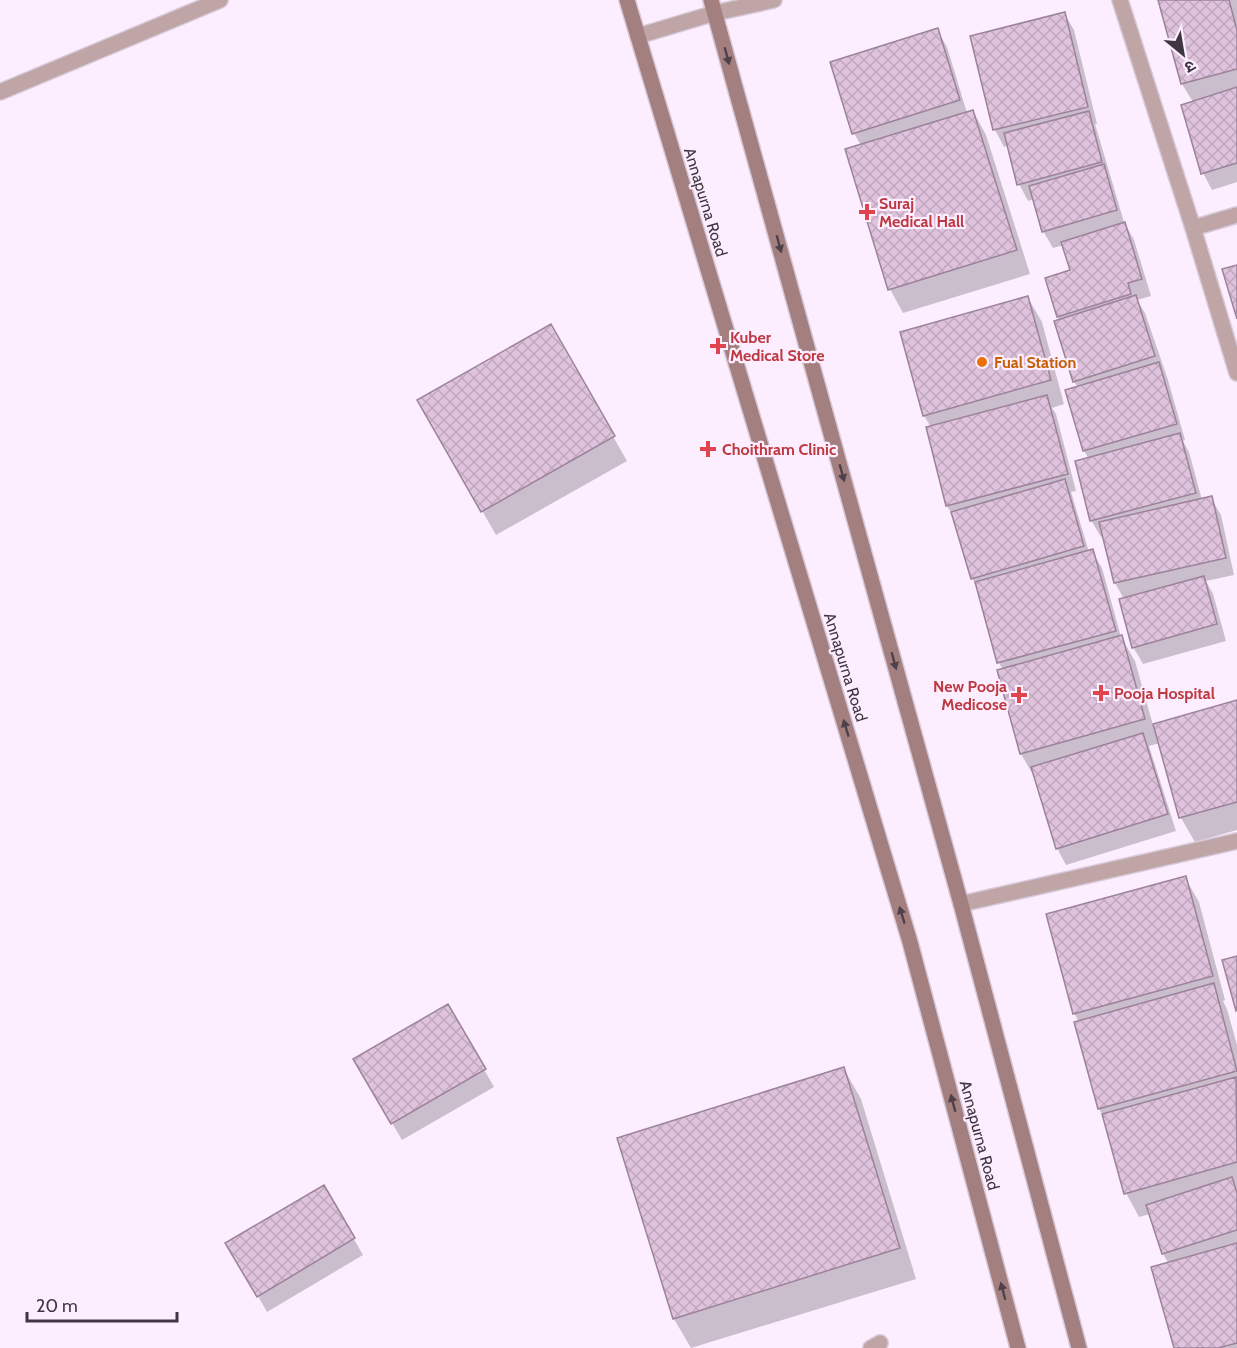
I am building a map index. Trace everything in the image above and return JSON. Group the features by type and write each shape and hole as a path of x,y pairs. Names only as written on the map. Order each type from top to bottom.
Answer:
{"main road":[{"name":"Annapurna Road","path":"627,0 910,942 1018,1348"},
{"path":"713,6 961,904 1079,1348"}],"street":[{"path":"0,92 220,0"},
{"path":"638,36 713,6 774,0"},
{"path":"1120,0 1237,373"},
{"path":"1193,228 1237,215"},
{"path":"961,904 1237,840"}],"building":[{"path":"1158,0 1229,0 1237,30 1237,69 1181,84"},
{"path":"1065,12 1088,107 993,130 970,36"},
{"path":"938,28 960,100 852,134 830,62"},
{"path":"1237,87 1237,163 1201,174 1181,105"},
{"path":"973,110 1017,250 888,290 845,149"},
{"path":"1089,111 1102,162 1017,185 1004,133"},
{"path":"1104,164 1117,210 1042,232 1029,186"},
{"path":"1125,222 1142,279 1128,283 1131,294 1057,317 1045,278 1070,270 1061,242"},
{"path":"1237,265 1237,319 1222,269"},
{"path":"1136,295 1155,356 1073,382 1054,321"},
{"path":"1028,296 1051,380 923,416 900,332"},
{"path":"551,324 615,436 481,512 417,400"},
{"path":"1159,362 1177,424 1083,451 1065,390"},
{"path":"1047,395 1068,474 946,506 926,427"},
{"path":"1180,433 1196,493 1090,521 1075,461"},
{"path":"1065,479 1084,546 971,579 951,512"},
{"path":"1212,496 1226,558 1114,583 1099,522"},
{"path":"1093,549 1116,631 997,663 975,582"},
{"path":"1204,576 1217,624 1132,648 1119,599"},
{"path":"1122,635 1145,719 1020,754 997,670"},
{"path":"1237,700 1237,802 1179,818 1153,724"},
{"path":"1143,733 1168,814 1056,849 1031,767"},
{"path":"1186,876 1213,976 1073,1014 1046,914"},
{"path":"1237,956 1237,1010 1236,1011 1222,960"},
{"path":"1214,983 1237,1071 1098,1109 1074,1022"},
{"path":"448,1004 486,1069 391,1124 353,1059"},
{"path":"844,1067 900,1248 673,1319 617,1138"},
{"path":"1236,1077 1237,1162 1124,1194 1102,1114"},
{"path":"1232,1177 1237,1193 1237,1230 1162,1254 1146,1205"},
{"path":"324,1185 355,1238 257,1297 225,1243"},
{"path":"1237,1243 1237,1343 1218,1348 1174,1348 1151,1267"}],"place":[{"name":"Suraj Medical Hall","path":"867,212"},
{"name":"Kuber Medical Store","path":"718,346"},
{"name":"Fual Station","path":"982,362"},
{"name":"Choithram Clinic","path":"708,449"},
{"name":"Pooja Hospital","path":"1101,693"},
{"name":"New Pooja Medicose","path":"1019,695"}]}
